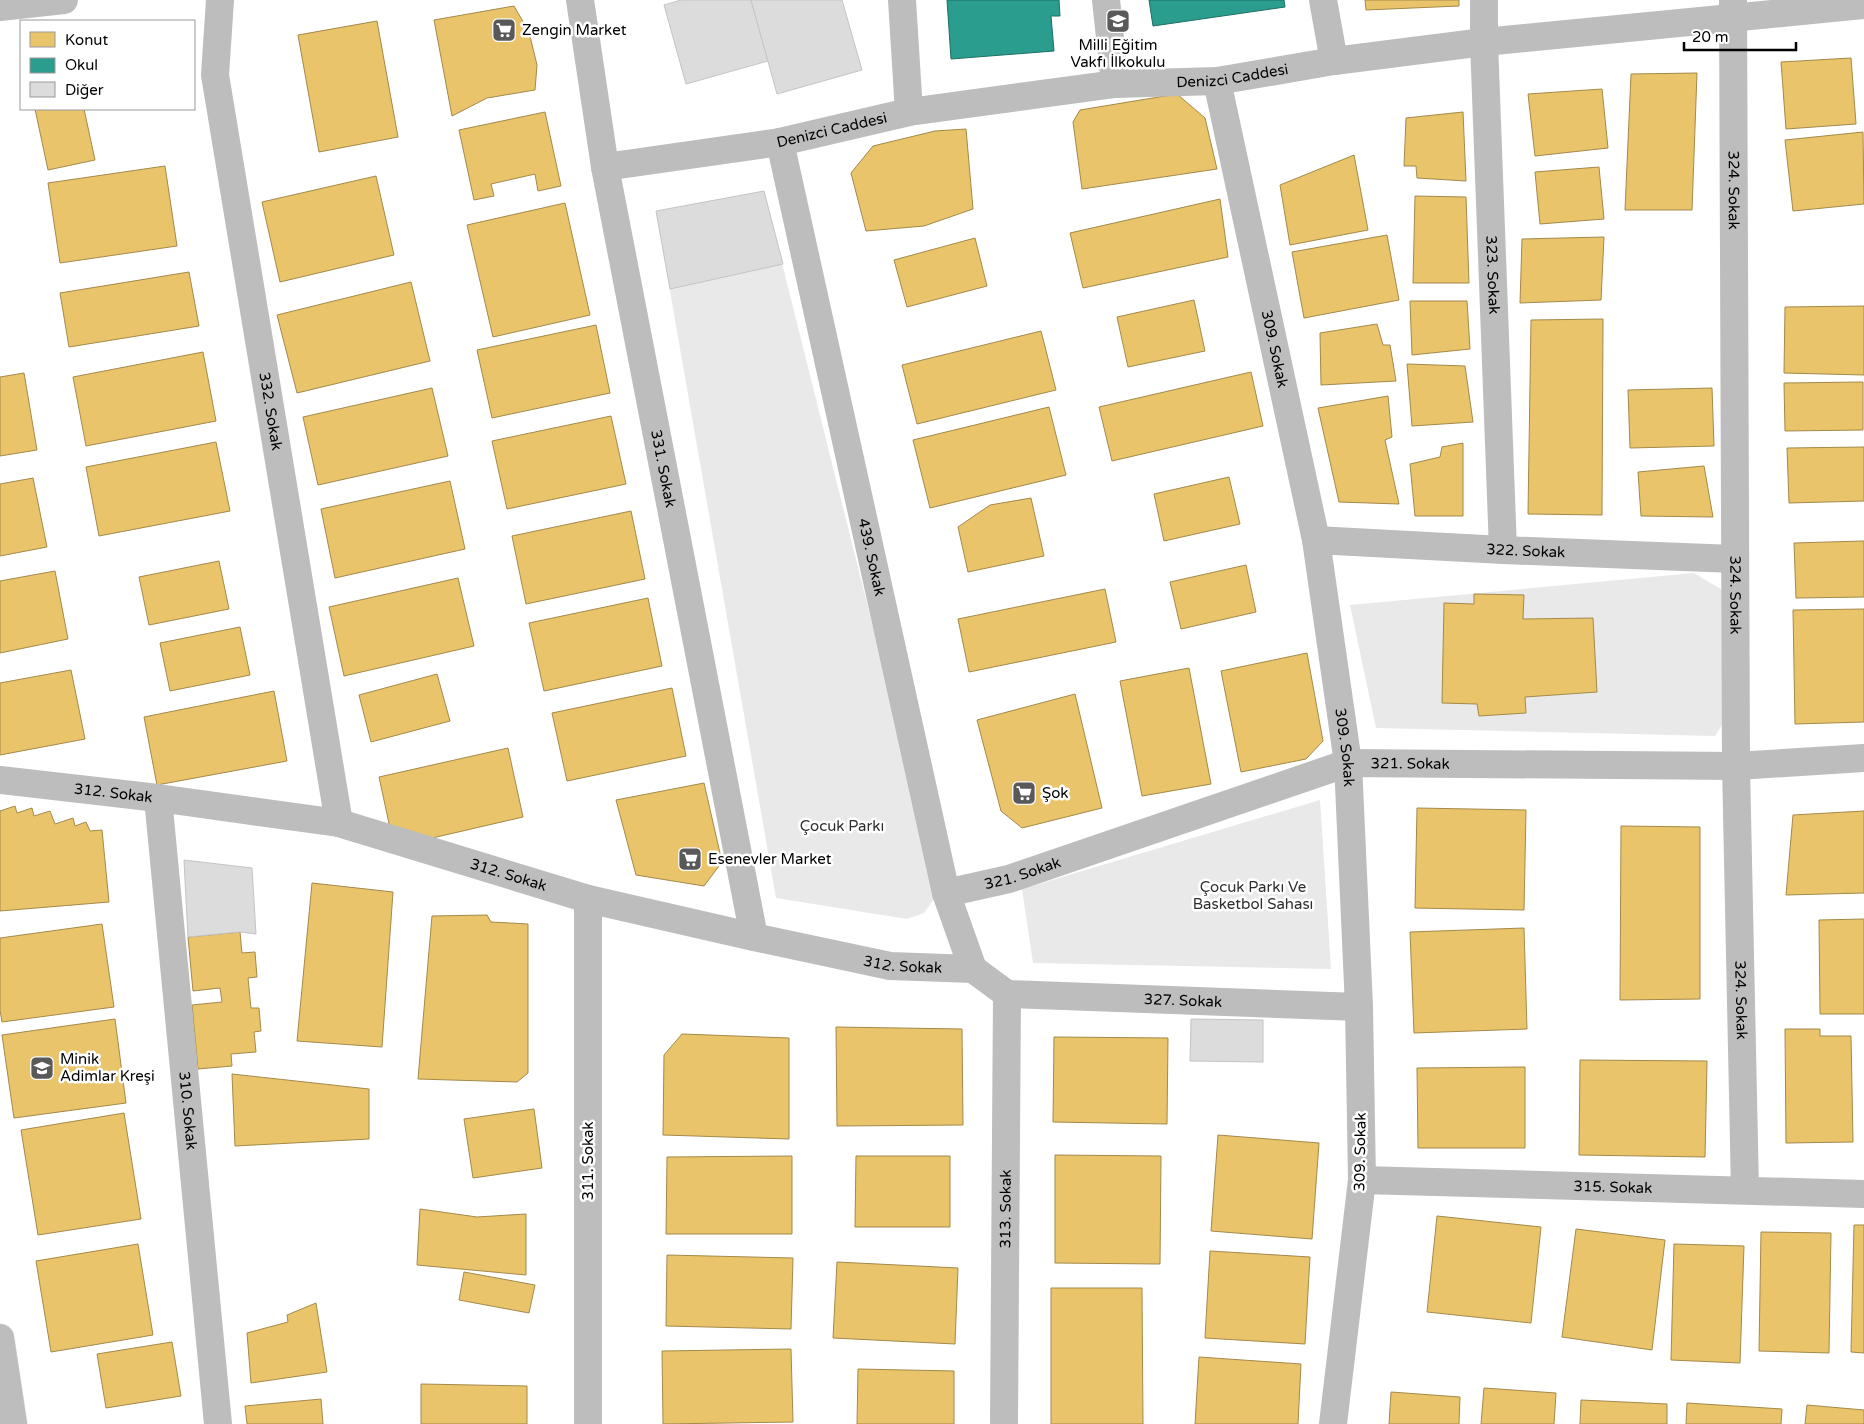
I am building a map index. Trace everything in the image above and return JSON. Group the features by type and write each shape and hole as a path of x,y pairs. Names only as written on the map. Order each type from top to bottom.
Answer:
{"street":[{"path":"0,6 64,0"},
{"name":"332. Sokak","path":"220,0 215,75 339,823"},
{"name":"331. Sokak","path":"580,0 605,167 754,937"},
{"path":"902,0 909,112"},
{"path":"1106,0 1115,84"},
{"path":"1323,0 1334,61"},
{"name":"323. Sokak","path":"1484,0 1503,550"},
{"name":"Denizci Caddesi","path":"605,167 780,142 909,112 1115,84 1217,81 1334,61 1733,10 1864,5"},
{"name":"324. Sokak","path":"1733,10 1736,766 1745,1190"},
{"name":"309. Sokak","path":"1217,81 1316,540 1348,764 1359,1007 1362,1180 1333,1424"},
{"name":"439. Sokak","path":"780,142 946,893 974,969"},
{"name":"322. Sokak","path":"1316,540 1734,559"},
{"name":"321. Sokak","path":"946,893 1009,879 1348,764 1736,766 1864,758"},
{"name":"312. Sokak","path":"0,780 158,798 339,823 588,899 890,966 974,969"},
{"name":"310. Sokak","path":"158,798 218,1424"},
{"name":"311. Sokak","path":"588,899 588,1424"},
{"path":"974,969 1007,994"},
{"name":"327. Sokak","path":"1007,994 1359,1007"},
{"name":"313. Sokak","path":"1004,1424 1007,994"},
{"name":"315. Sokak","path":"1362,1180 1864,1194"},
{"path":"0,1338 13,1424"}],"green space":[{"name":"Çocuk Parkı","path":"764,191 939,892 924,913 907,919 776,898 656,211"},
{"path":"1694,573 1722,590 1724,722 1715,736 1376,728 1350,605"},
{"name":"Çocuk Parkı Ve Basketbol Sahası","path":"1320,800 1331,969 1033,963 1022,889"}],"building: Konut":[{"path":"1365,0 1459,0 1459,6 1366,10"},
{"path":"514,6 529,32 537,65 535,90 487,98 452,116 434,20"},
{"path":"377,21 398,137 319,152 298,35"},
{"path":"1851,58 1856,124 1786,129 1781,62"},
{"path":"1697,73 1692,210 1625,210 1631,74"},
{"path":"1602,89 1608,148 1535,156 1528,94"},
{"path":"1177,94 1205,118 1217,169 1082,189 1073,122 1080,110"},
{"path":"35,110 84,110 95,160 48,170"},
{"path":"545,112 561,186 538,191 535,174 491,184 494,196 474,200 459,130"},
{"path":"1463,112 1466,181 1417,178 1416,166 1404,166 1406,118"},
{"path":"966,129 973,209 924,226 866,231 851,173 873,146 935,131"},
{"path":"1863,132 1864,204 1793,211 1785,140"},
{"path":"1354,155 1368,230 1290,245 1280,185"},
{"path":"165,166 177,246 60,263 48,183"},
{"path":"1599,167 1604,219 1540,224 1535,172"},
{"path":"376,176 394,255 280,282 262,202"},
{"path":"1415,196 1466,197 1469,283 1413,283"},
{"path":"1220,199 1228,257 1083,288 1070,233"},
{"path":"565,203 590,315 493,337 467,225"},
{"path":"1387,235 1399,300 1304,318 1292,252"},
{"path":"1604,237 1601,300 1520,303 1522,239"},
{"path":"975,238 987,286 907,307 894,260"},
{"path":"189,272 199,326 69,347 60,293"},
{"path":"411,282 430,361 297,393 277,315"},
{"path":"1194,300 1205,351 1128,367 1117,317"},
{"path":"1410,301 1467,301 1470,349 1412,355"},
{"path":"1864,306 1864,375 1784,373 1785,307"},
{"path":"1603,319 1602,515 1528,514 1531,320"},
{"path":"1377,324 1383,345 1390,345 1396,381 1321,385 1320,333"},
{"path":"596,325 610,393 492,418 477,350"},
{"path":"1041,331 1056,390 917,424 902,365"},
{"path":"203,352 216,421 86,446 73,377"},
{"path":"1407,364 1465,366 1473,422 1412,426"},
{"path":"1251,372 1263,426 1112,461 1099,407"},
{"path":"24,373 37,450 0,456 0,377"},
{"path":"1863,382 1863,430 1785,431 1784,383"},
{"path":"432,388 448,456 318,485 303,417"},
{"path":"1712,388 1714,446 1630,448 1628,390"},
{"path":"1388,396 1392,437 1385,440 1399,504 1339,502 1318,408"},
{"path":"1049,407 1066,475 930,508 913,440"},
{"path":"611,416 626,484 507,509 492,441"},
{"path":"216,442 230,511 99,536 86,467"},
{"path":"1463,443 1463,516 1415,516 1410,464 1440,457 1442,447"},
{"path":"1864,447 1864,501 1789,503 1787,448"},
{"path":"1704,466 1713,517 1641,516 1638,472"},
{"path":"1229,477 1240,524 1164,541 1154,494"},
{"path":"33,478 47,547 0,556 0,484"},
{"path":"450,481 465,549 335,578 321,509"},
{"path":"1031,498 1044,556 968,572 958,527 990,505"},
{"path":"631,511 645,579 526,604 512,536"},
{"path":"1864,541 1864,597 1796,598 1794,543"},
{"path":"219,561 229,609 149,625 139,577"},
{"path":"1246,565 1256,612 1181,629 1170,582"},
{"path":"55,571 68,639 0,653 0,581"},
{"path":"458,578 474,646 344,676 329,607"},
{"path":"1105,589 1116,642 969,672 958,619"},
{"path":"1474,594 1524,595 1523,619 1593,618 1597,692 1525,697 1526,713 1479,716 1477,704 1442,703 1444,603 1474,604"},
{"path":"648,598 662,666 544,691 529,623"},
{"path":"1864,609 1864,722 1795,724 1793,610"},
{"path":"240,627 250,675 170,691 160,643"},
{"path":"1307,653 1323,741 1306,759 1241,772 1221,671"},
{"path":"1189,668 1211,784 1142,796 1120,681"},
{"path":"71,670 85,739 0,755 0,683"},
{"path":"437,674 450,721 371,742 359,695"},
{"path":"672,688 686,756 567,781 552,713"},
{"path":"274,691 287,761 157,785 144,717"},
{"path":"1075,694 1102,808 1022,828 1001,811 977,720"},
{"path":"508,748 523,817 415,842 390,828 379,777"},
{"path":"704,783 722,862 704,886 636,875 616,800"},
{"path":"15,806 17,813 32,808 34,816 50,811 55,824 73,818 75,826 86,822 90,831 102,830 109,902 0,911 0,811"},
{"path":"1417,808 1526,810 1524,910 1415,908"},
{"path":"1864,811 1864,893 1786,895 1793,815"},
{"path":"1621,826 1700,827 1700,999 1620,1000"},
{"path":"312,883 393,892 382,1047 297,1041"},
{"path":"487,915 491,922 528,924 528,1073 517,1082 418,1079 432,916"},
{"path":"1864,919 1864,1014 1820,1014 1819,920"},
{"path":"102,924 114,1007 2,1022 0,1010 0,938"},
{"path":"1524,928 1527,1029 1414,1033 1410,932"},
{"path":"240,932 242,953 255,952 257,977 248,978 251,1008 259,1008 261,1031 254,1032 256,1052 231,1054 232,1066 198,1069 192,1005 222,1002 220,988 193,991 188,937"},
{"path":"115,1019 126,1103 14,1118 2,1035"},
{"path":"836,1027 962,1029 963,1125 837,1126"},
{"path":"1785,1029 1820,1029 1820,1036 1851,1036 1853,1142 1786,1143"},
{"path":"682,1034 789,1038 789,1139 663,1135 664,1055"},
{"path":"1054,1037 1168,1038 1167,1124 1053,1122"},
{"path":"1580,1060 1707,1061 1705,1157 1579,1155"},
{"path":"1525,1067 1525,1148 1418,1148 1417,1068"},
{"path":"232,1074 369,1089 369,1139 235,1146"},
{"path":"534,1109 542,1168 473,1178 464,1119"},
{"path":"124,1113 141,1219 38,1235 21,1130"},
{"path":"1218,1135 1319,1143 1312,1239 1211,1231"},
{"path":"1055,1155 1161,1156 1160,1264 1055,1263"},
{"path":"792,1156 792,1234 666,1234 667,1157"},
{"path":"856,1156 950,1156 950,1227 855,1227"},
{"path":"420,1209 477,1217 526,1214 526,1275 417,1265"},
{"path":"1437,1216 1541,1227 1531,1323 1427,1312"},
{"path":"1854,1225 1864,1225 1864,1353 1851,1352"},
{"path":"1576,1229 1665,1240 1652,1350 1562,1337"},
{"path":"1761,1232 1831,1233 1829,1353 1759,1351"},
{"path":"138,1244 153,1335 51,1352 36,1261"},
{"path":"1674,1244 1744,1246 1740,1363 1671,1360"},
{"path":"1210,1251 1310,1257 1305,1344 1205,1338"},
{"path":"667,1255 793,1258 791,1329 666,1326"},
{"path":"837,1262 958,1268 955,1344 833,1338"},
{"path":"464,1272 535,1285 529,1313 459,1300"},
{"path":"1051,1288 1142,1288 1143,1424 1051,1424"},
{"path":"316,1303 327,1372 251,1383 247,1333 288,1322 287,1315"},
{"path":"172,1342 181,1396 106,1408 97,1354"},
{"path":"791,1349 793,1422 663,1424 662,1351"},
{"path":"1199,1357 1301,1364 1298,1424 1195,1424"},
{"path":"858,1369 954,1371 954,1424 857,1424"},
{"path":"421,1384 527,1386 527,1424 421,1424"},
{"path":"1484,1388 1556,1393 1554,1424 1481,1424"},
{"path":"1391,1392 1460,1397 1459,1424 1389,1424"},
{"path":"321,1399 323,1424 247,1424 245,1406"},
{"path":"1581,1400 1667,1404 1667,1424 1580,1424"},
{"path":"1687,1403 1782,1409 1781,1424 1686,1424"},
{"path":"1807,1405 1864,1410 1864,1424 1805,1424"}],"building: Okul":[{"path":"947,0 1059,0 1060,16 1051,16 1054,51 951,59"},
{"path":"1149,0 1284,0 1285,7 1153,26"}],"building: Diğer":[{"path":"681,0 751,0 768,61 686,84 664,5"},
{"path":"751,0 842,0 862,70 777,94"},
{"path":"764,191 783,264 670,289 656,211"},
{"path":"184,860 252,868 256,934 240,932 188,937"},
{"path":"1191,1019 1263,1020 1263,1062 1190,1061"}],"place":[{"name":"Milli Eğitim Vakfı İlkokulu","path":"1118,21"},
{"name":"Zengin Market","path":"504,30"},
{"name":"Şok","path":"1024,793"},
{"name":"Esenevler Market","path":"690,859"},
{"name":"Minik Adimlar Kreşi","path":"42,1068"}]}
